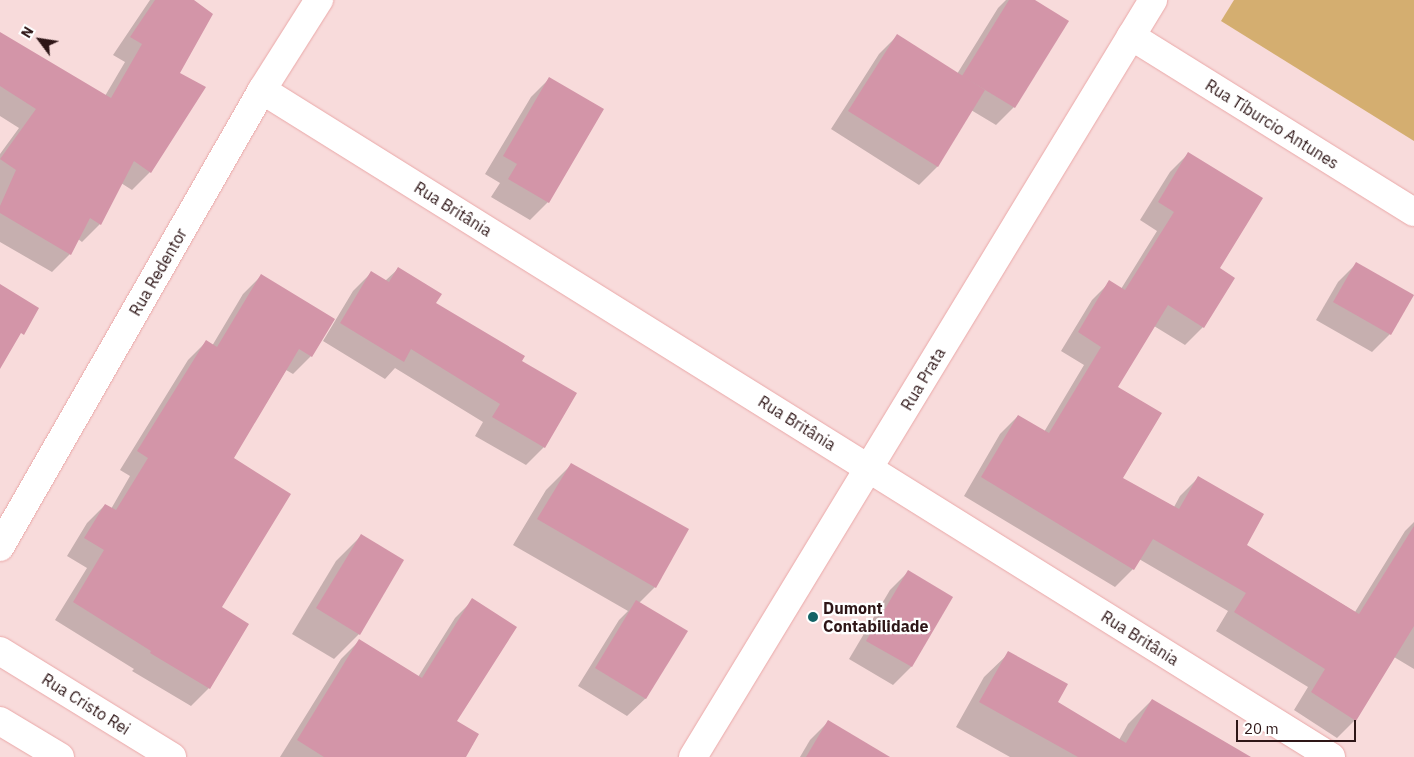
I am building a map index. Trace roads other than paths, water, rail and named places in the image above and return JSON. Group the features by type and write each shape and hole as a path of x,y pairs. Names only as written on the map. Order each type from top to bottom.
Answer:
{"street":[{"name":"Rua Redentor","path":"0,547 262,90 319,0"},
{"name":"Rua Prata","path":"693,757 1152,0"},
{"name":"Rua Tíburcio Antunes","path":"1131,36 1414,212"},
{"name":"Rua Britânia","path":"262,90 1331,757"},
{"name":"Rua Cristo Rei","path":"0,651 172,757"},
{"path":"0,721 60,757"}],"place":[{"name":"Dumont Contabilidade","path":"813,617"}]}
